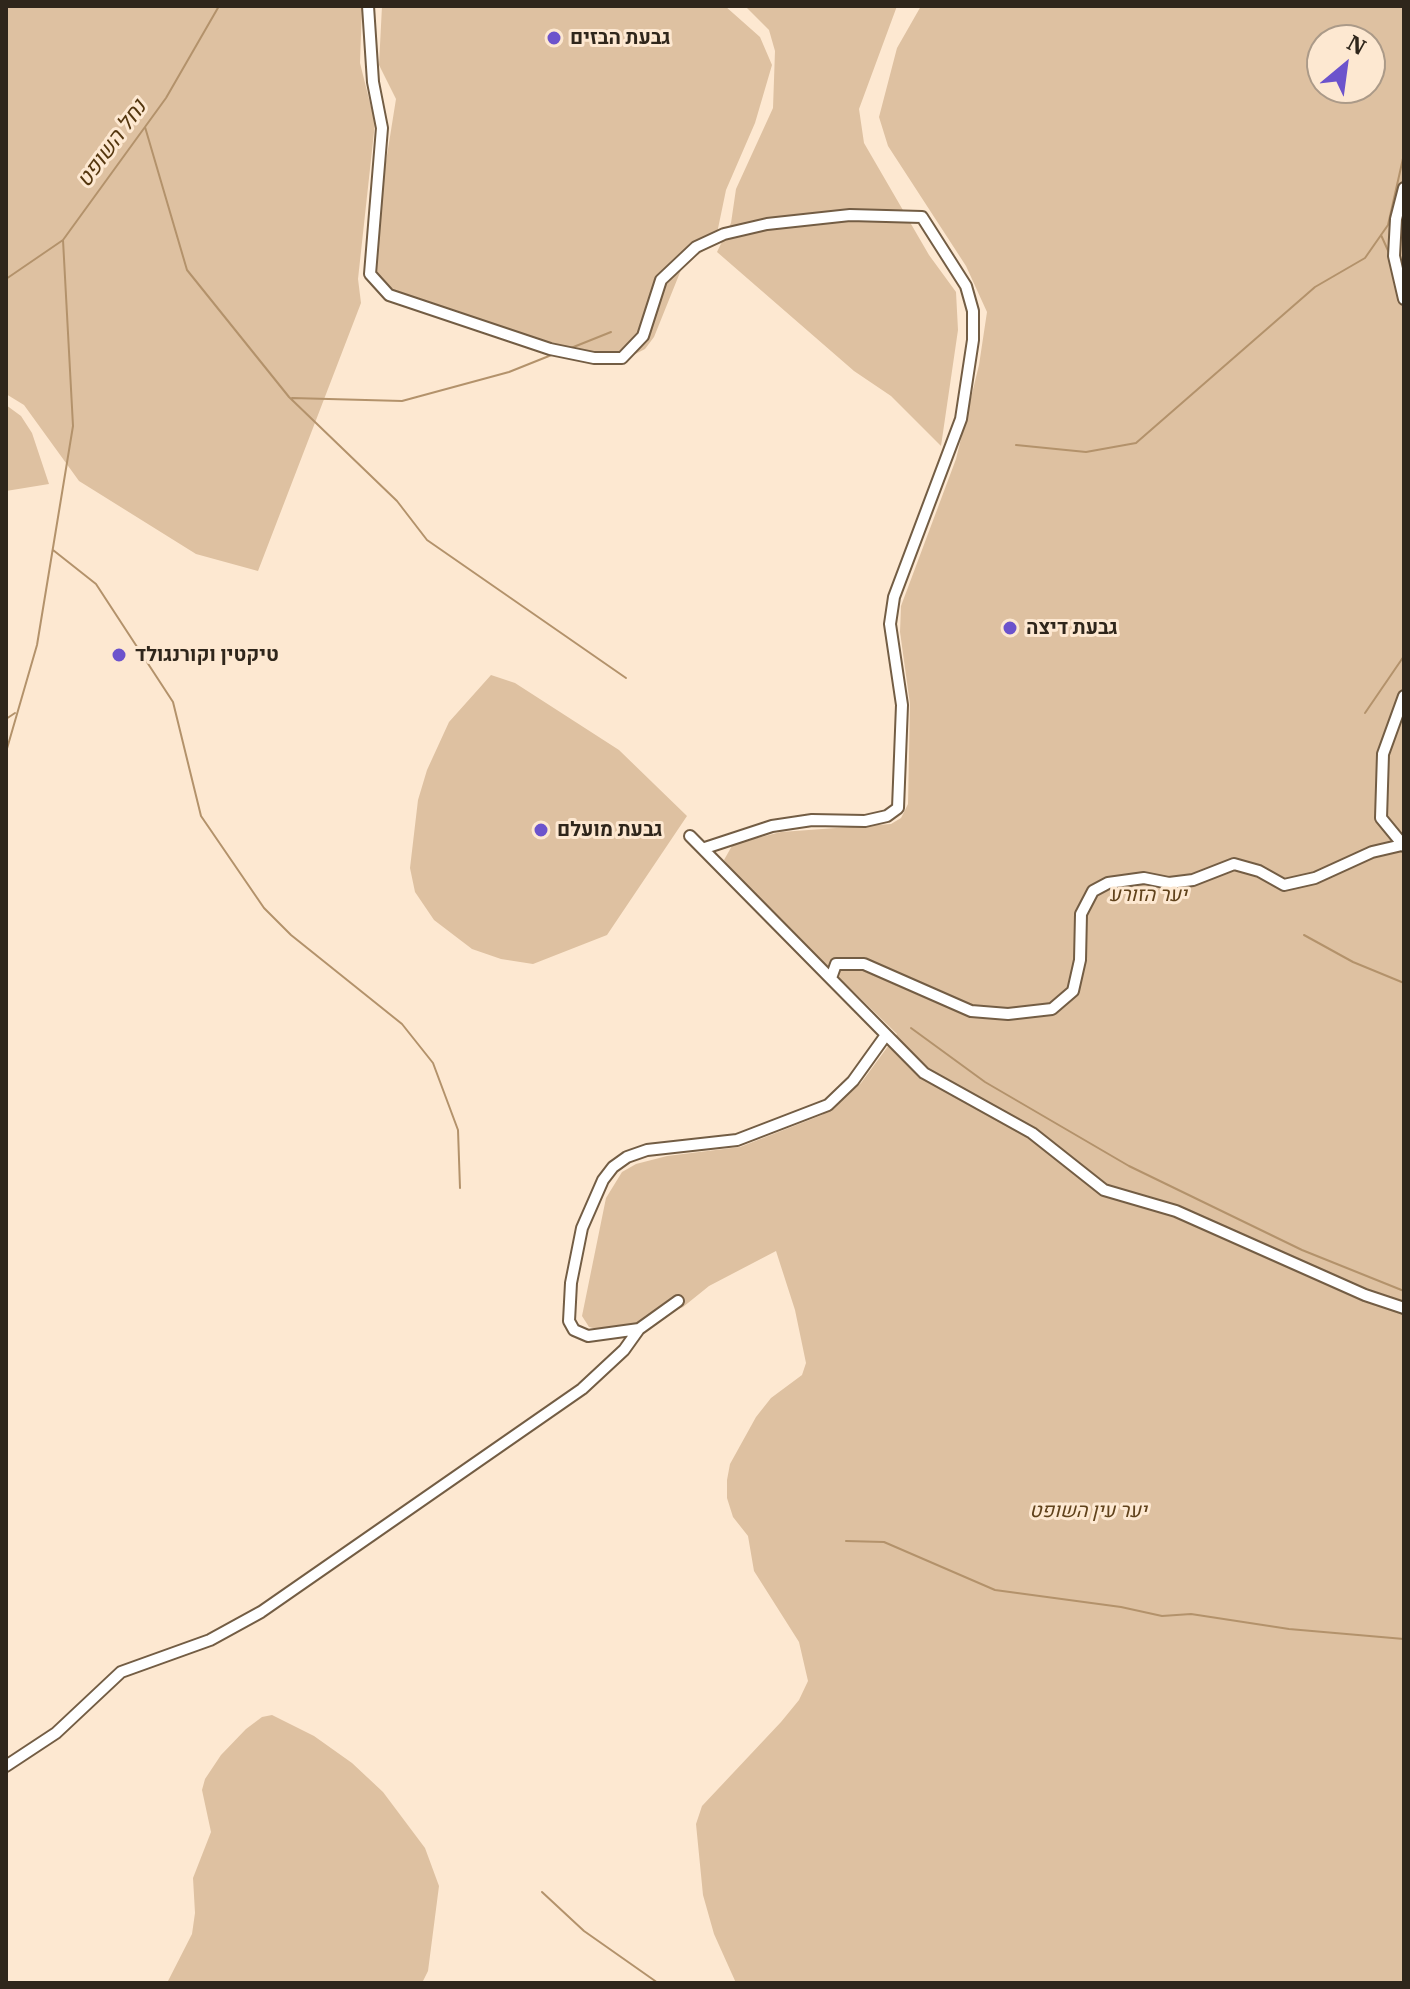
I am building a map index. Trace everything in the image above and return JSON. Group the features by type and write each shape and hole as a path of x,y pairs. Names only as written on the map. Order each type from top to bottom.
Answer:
{"street":[{"path":"368,6 372,70 382,128 370,274 389,295 550,349 594,358 622,358 643,336 661,280 696,247 724,234 767,224 850,215 922,217 966,286 973,311 973,340 961,419 894,597 890,624 902,705 898,808 887,816 865,821 812,820 772,826 705,848"},
{"path":"1404,188 1396,219 1394,256 1404,299"},
{"path":"831,978 836,964 864,964 971,1011 1008,1014 1052,1009 1073,991 1080,960 1081,914 1097,888 1120,879 1144,878 1169,883 1193,880 1234,864 1259,871 1284,885 1315,878 1372,852 1403,846 1381,818 1383,754 1404,696"},
{"path":"690,836 924,1073 1032,1133 1104,1190 1176,1211 1365,1295 1404,1308"},
{"path":"639,1329 588,1336 574,1330 569,1321 571,1283 582,1228 603,1180 613,1167 627,1157 647,1150 737,1140 828,1105 853,1081 886,1035"},
{"path":"6,1766 56,1733 121,1672 210,1640 261,1612 582,1389 624,1350 639,1329 678,1301"}],"green space":[{"path":"6,6 362,6 360,63 375,123 358,279 361,303 258,571 196,554 79,481 24,405 6,394"},
{"path":"382,6 725,6 760,37 772,65 755,123 726,190 715,243 683,265 654,337 645,349 620,362 602,362 406,298 381,281 371,263 372,249 396,99 379,65"},
{"path":"745,6 897,6 859,109 864,143 929,255 956,292 958,330 941,446 891,396 854,371 717,252 731,223 736,189 773,108 775,51 769,30"},
{"path":"921,6 1404,6 1404,1983 736,1983 714,1934 703,1895 696,1824 702,1806 781,1722 799,1700 808,1681 799,1642 754,1571 748,1536 733,1517 727,1498 730,1464 756,1417 771,1398 802,1375 806,1363 795,1310 776,1251 709,1286 683,1307 651,1321 601,1330 589,1327 582,1316 606,1198 622,1172 636,1164 667,1156 740,1147 822,1115 861,1083 897,1034 738,879 724,860 733,844 781,832 891,824 901,818 908,804 910,704 900,632 901,606 956,459 979,365 987,312 966,266 888,146 879,117 897,48"},
{"path":"6,405 21,416 32,433 49,484 6,491"},
{"path":"491,675 515,683 619,750 687,816 607,935 533,964 501,959 472,949 434,920 415,892 410,868 418,800 427,770 449,722"},
{"path":"272,1715 314,1736 352,1763 383,1792 425,1848 439,1886 428,1971 422,1983 167,1983 192,1934 195,1913 193,1878 211,1832 202,1790 205,1779 221,1755 246,1729 262,1717"}],"waterway":[{"name":"נחל השופט","path":"6,279 63,240 166,98 219,6"},
{"path":"145,127 187,270 289,397 397,501 427,540 626,678"},
{"path":"1016,445 1086,452 1136,443 1315,287 1365,258 1388,225 1404,154"},
{"path":"1381,235 1390,255"},
{"path":"6,752 37,645 73,426 63,240"},
{"path":"571,348 611,332"},
{"path":"292,398 402,401 509,372 554,354"},
{"path":"53,550 96,584 173,702 201,816 264,908 291,935 402,1024 433,1063 458,1130 460,1188"},
{"path":"1365,713 1404,656"},
{"path":"6,719 15,713"},
{"path":"1304,935 1353,962 1404,983"},
{"path":"911,1028 985,1082 1129,1166 1302,1250 1404,1291"},
{"path":"846,1541 884,1542 995,1590 1121,1607 1162,1616 1191,1614 1289,1629 1404,1639"},
{"path":"542,1892 584,1931 658,1983"}],"place":[{"name":"גבעת הבזים","path":"554,38"},
{"name":"גבעת דיצה","path":"1010,628"},
{"name":"טיקטין וקורנגולד","path":"119,655"},
{"name":"גבעת מועלם","path":"541,830"}],"park label":[{"name":"יער הזורע","path":"1148,895"},
{"name":"יער עין השופט","path":"1088,1511"}]}
